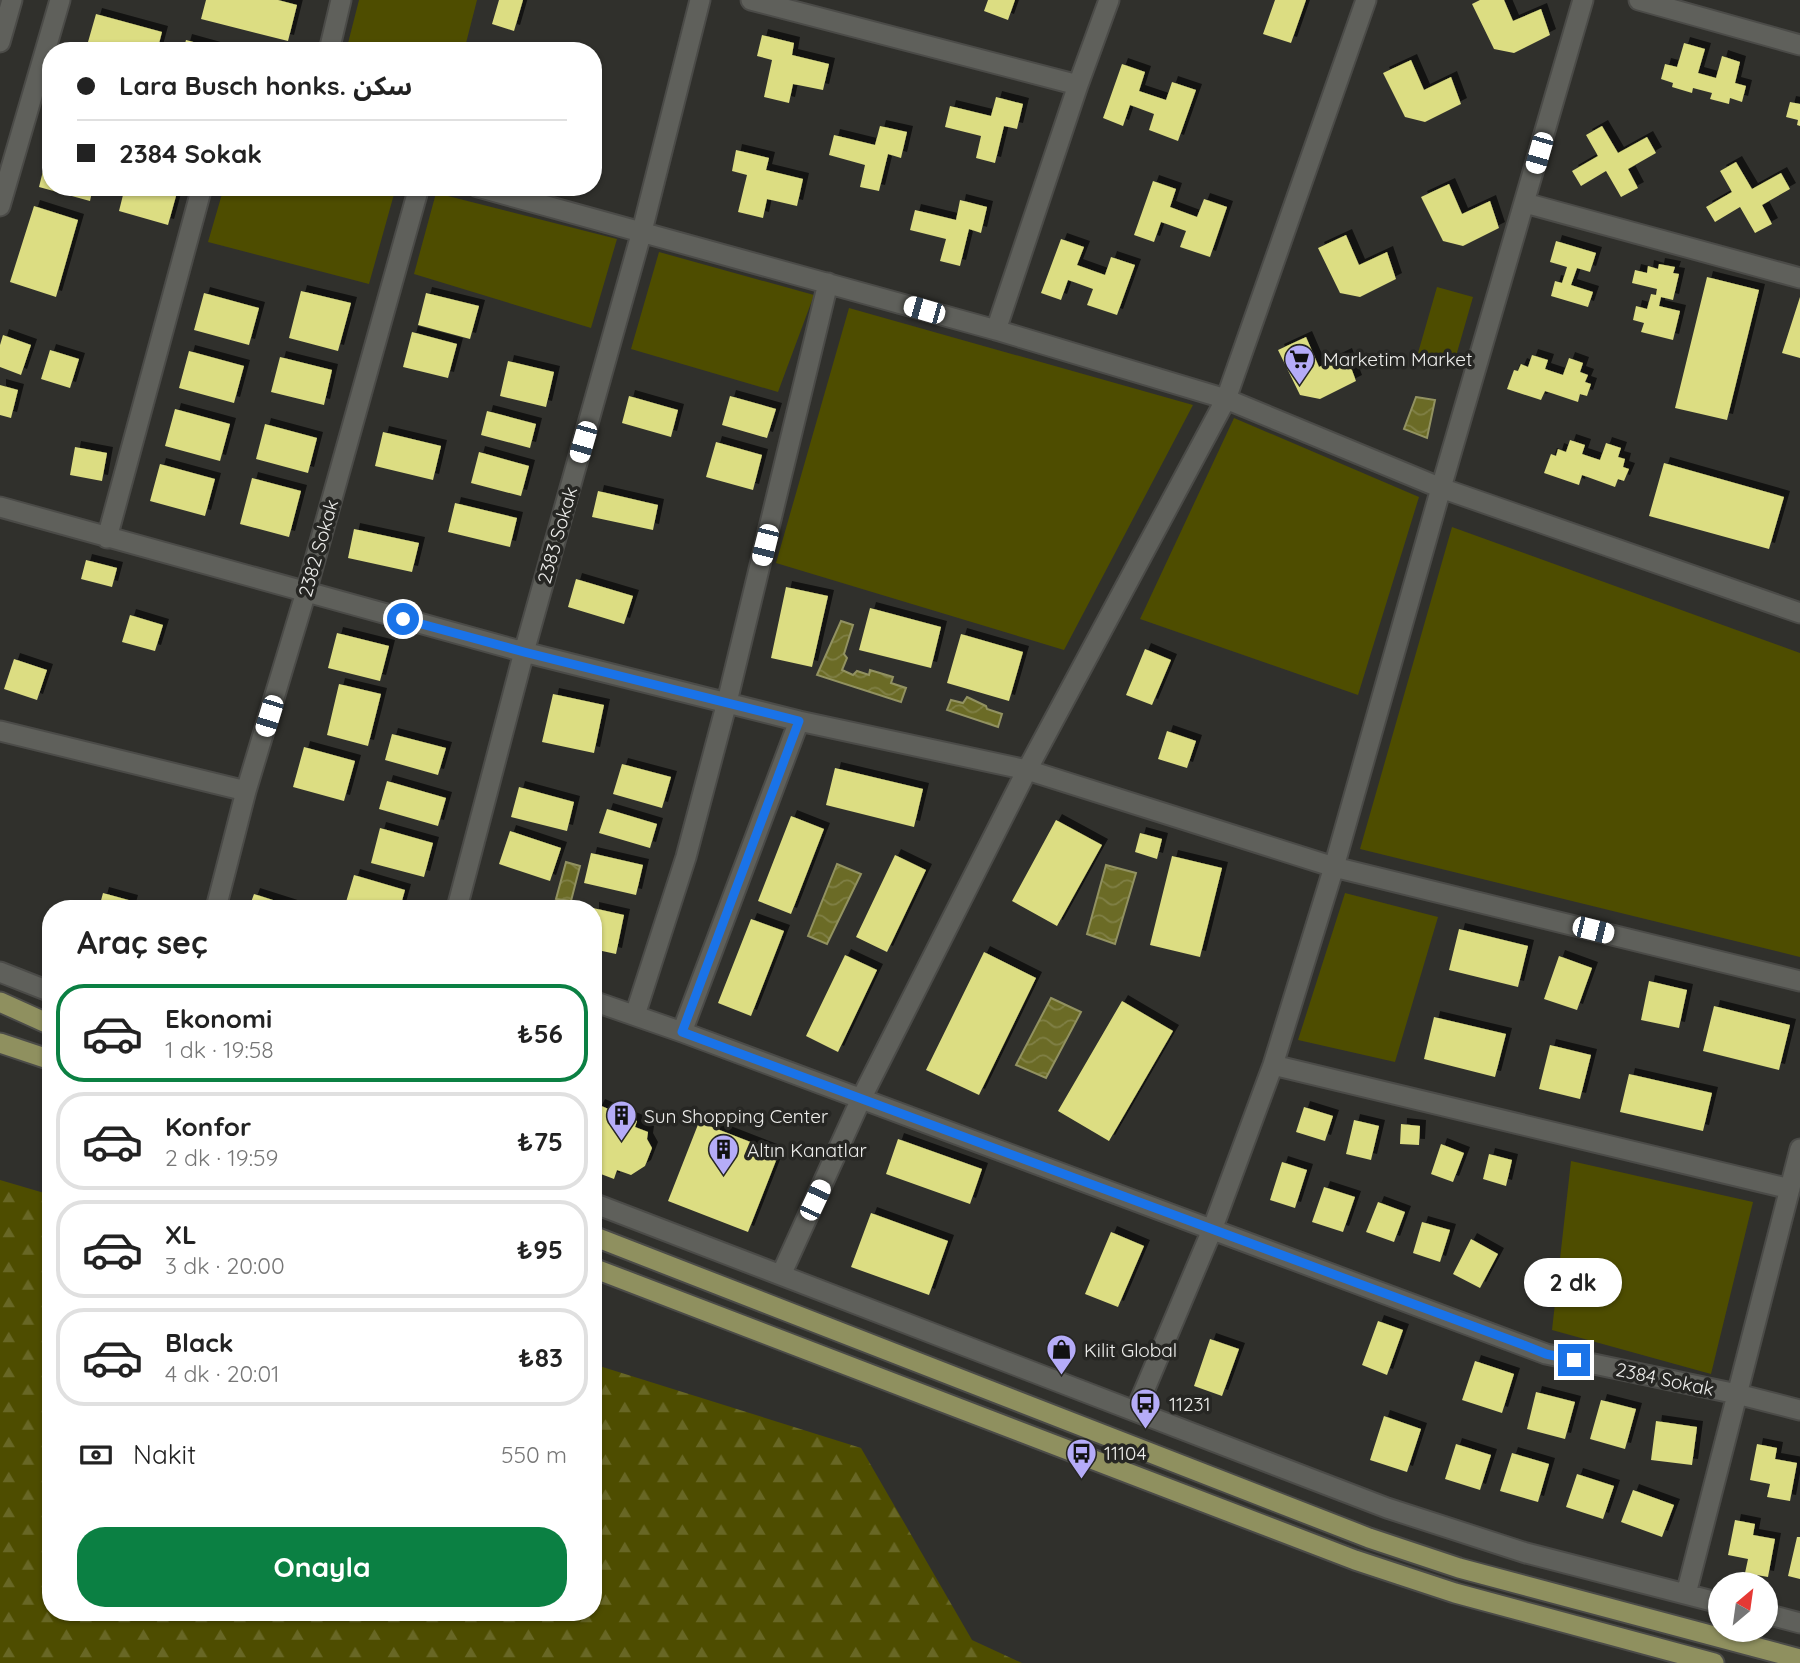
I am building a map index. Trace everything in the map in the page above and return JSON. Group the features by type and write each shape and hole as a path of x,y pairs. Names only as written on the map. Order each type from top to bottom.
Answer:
{"main road":[{"path":"0,1002 42,1021"},
{"path":"0,1043 42,1057"},
{"path":"602,1240 1369,1538 1459,1568 1800,1659"},
{"path":"602,1271 1355,1560 1455,1593 1714,1663"}],"street":[{"path":"0,42 12,0"},
{"path":"52,42 60,0"},
{"path":"331,42 341,0"},
{"name":"2383 Sokak","path":"459,900 524,652 642,231 700,0"},
{"path":"751,0 1078,85"},
{"path":"996,330 1109,0"},
{"path":"781,1275 861,1099 1027,770 1226,399 1366,0"},
{"path":"1136,1410 1212,1230 1273,1065 1334,867 1583,0"},
{"path":"1639,0 1800,45"},
{"path":"0,206 42,85"},
{"path":"107,538 200,196"},
{"name":"2382 Sokak","path":"218,900 246,791 306,592 416,196"},
{"path":"512,196 996,330 1226,399 1441,488 1800,612"},
{"path":"1525,204 1800,278"},
{"path":"635,1015 687,858 828,283"},
{"path":"0,507 524,652 799,721 1027,770 1334,867 1800,981"},
{"path":"682,1032 799,721"},
{"path":"0,731 246,791"},
{"path":"0,972 42,988"},
{"name":"2384 Sokak","path":"602,1004 1546,1354 1800,1410"},
{"path":"1273,1065 1790,1189"},
{"path":"1686,1594 1800,1149"},
{"path":"602,1206 1387,1508 1526,1553 1708,1600"},
{"path":"1778,1617 1800,1623"}],"green space":[{"path":"359,0 477,0 466,42 348,42"},
{"path":"221,196 393,196 369,284 208,242"},
{"path":"435,196 448,196 617,239 591,328 414,274"},
{"path":"659,252 814,295 778,392 631,349"},
{"path":"1437,287 1473,297 1454,363 1418,353"},
{"path":"849,308 1193,405 1064,650 776,563"},
{"path":"1234,418 1419,497 1358,695 1140,619"},
{"path":"1452,527 1800,653 1800,957 1360,849"},
{"path":"1345,893 1438,917 1395,1062 1298,1040"},
{"path":"1571,1161 1753,1202 1711,1374 1552,1330"},
{"path":"0,1180 42,1192 42,1621 602,1621 602,1367 861,1448 972,1640 1022,1663 0,1663"}],"water":[{"path":"1416,397 1435,400 1427,438 1404,429"},
{"path":"841,621 853,625 842,670 853,675 857,671 869,675 870,670 893,677 891,683 906,688 901,702 817,675"},
{"path":"967,697 1002,714 998,727 947,710 951,700 963,703"},
{"path":"566,862 580,866 571,900 556,899"},
{"path":"837,864 861,874 827,944 808,936"},
{"path":"1106,865 1136,873 1115,944 1087,934"},
{"path":"1051,998 1081,1012 1046,1078 1016,1065"}],"building":[{"path":"206,0 278,0 297,5 288,41 201,19"},
{"path":"499,0 523,0 514,31 492,24"},
{"path":"988,0 1015,0 1008,20 984,11"},
{"path":"1275,0 1306,0 1291,43 1263,34"},
{"path":"1480,0 1504,0 1513,21 1541,9 1550,35 1514,53 1494,49 1472,4"},
{"path":"96,14 162,32 159,42 88,42"},
{"path":"762,35 794,43 792,55 829,64 823,90 793,84 789,103 764,97 772,60 757,56"},
{"path":"1684,43 1705,49 1698,73 1716,78 1722,56 1740,62 1735,83 1746,86 1742,102 1730,98 1729,104 1710,99 1712,93 1693,88 1692,93 1672,87 1673,83 1661,79 1665,64 1677,67"},
{"path":"1411,60 1424,90 1451,77 1461,104 1425,122 1405,117 1383,73"},
{"path":"1122,64 1145,72 1139,91 1166,100 1172,82 1196,90 1178,141 1149,130 1154,114 1130,105 1123,126 1103,118"},
{"path":"996,97 1023,104 1017,129 1004,126 995,163 976,158 981,136 945,127 950,106 991,116"},
{"path":"1790,102 1800,104 1800,126 1797,125 1798,120 1786,117"},
{"path":"880,126 907,132 901,158 888,154 879,191 860,187 865,165 829,155 834,135 875,145"},
{"path":"1602,126 1618,153 1647,137 1656,153 1628,169 1638,188 1621,197 1606,171 1581,186 1572,171 1598,156 1586,135"},
{"path":"736,150 769,158 766,170 803,179 797,206 767,199 763,218 738,212 747,175 732,171"},
{"path":"1736,162 1752,189 1781,173 1790,189 1762,205 1772,224 1755,233 1740,207 1715,222 1706,207 1732,192 1720,171"},
{"path":"1153,181 1176,189 1170,207 1197,217 1204,199 1227,207 1210,257 1180,247 1186,231 1161,222 1154,242 1134,235"},
{"path":"1449,184 1462,214 1490,201 1499,228 1463,246 1443,241 1421,197"},
{"path":"72,196 91,196 90,201"},
{"path":"123,196 176,196 168,225 119,211"},
{"path":"960,200 987,207 981,233 969,229 960,266 940,261 946,239 910,230 915,210 956,220"},
{"path":"34,206 78,220 56,297 10,282"},
{"path":"1346,235 1359,265 1387,252 1396,279 1360,297 1340,293 1318,248"},
{"path":"1061,239 1084,247 1077,265 1105,275 1111,257 1135,265 1117,315 1087,305 1093,289 1068,280 1061,300 1041,293"},
{"path":"1556,241 1596,253 1590,272 1577,268 1571,285 1593,292 1588,307 1551,296 1555,281 1562,283 1567,267 1550,262"},
{"path":"1659,264 1675,267 1673,273 1679,274 1673,300 1661,297 1659,306 1680,311 1673,340 1641,332 1644,323 1633,320 1636,306 1647,309 1651,294 1656,295 1657,289 1632,283 1635,270 1647,273 1648,266 1658,269"},
{"path":"1707,277 1759,290 1727,420 1675,408"},
{"path":"301,291 351,303 338,351 289,338"},
{"path":"204,293 259,308 249,345 194,330"},
{"path":"426,293 479,306 470,339 418,325"},
{"path":"1800,297 1800,358 1782,353"},
{"path":"412,332 457,344 448,378 403,367"},
{"path":"3,335 31,345 21,375 0,367"},
{"path":"1306,337 1319,367 1346,354 1356,381 1320,399 1300,395 1278,350"},
{"path":"50,350 79,359 70,388 41,379"},
{"path":"189,351 244,366 234,403 179,388"},
{"path":"1532,355 1548,360 1545,369 1563,375 1569,358 1583,363 1580,372 1588,375 1585,382 1591,384 1587,396 1580,394 1578,402 1545,391 1541,400 1507,389 1514,370 1518,371 1521,364 1528,367"},
{"path":"280,357 332,370 324,405 271,392"},
{"path":"508,361 554,372 546,407 500,396"},
{"path":"0,385 18,390 11,418 0,415"},
{"path":"629,396 678,410 671,437 622,423"},
{"path":"730,396 776,409 767,438 722,425"},
{"path":"175,409 230,424 220,461 165,446"},
{"path":"487,411 536,424 530,448 481,435"},
{"path":"265,424 317,438 308,473 256,459"},
{"path":"383,432 441,446 433,480 375,466"},
{"path":"1570,440 1585,445 1582,454 1600,460 1606,443 1621,448 1618,457 1625,459 1623,467 1629,469 1624,481 1618,479 1615,487 1582,475 1579,485 1544,473 1551,454 1556,456 1558,449 1566,452"},
{"path":"716,442 762,455 753,490 706,477"},
{"path":"75,447 107,453 102,481 70,475"},
{"path":"479,452 529,466 521,496 471,483"},
{"path":"1664,463 1784,497 1769,549 1649,516"},
{"path":"160,464 215,479 205,516 150,501"},
{"path":"252,478 301,491 289,537 240,524"},
{"path":"598,491 658,505 653,530 592,517"},
{"path":"455,503 517,518 510,547 448,532"},
{"path":"354,529 419,543 412,572 348,558"},
{"path":"86,560 117,568 112,587 81,579"},
{"path":"576,579 633,596 624,624 568,607"},
{"path":"786,587 828,596 812,667 771,658"},
{"path":"870,608 941,627 931,668 859,650"},
{"path":"130,615 163,625 155,651 122,642"},
{"path":"337,633 389,646 380,681 328,668"},
{"path":"961,634 1023,652 1009,701 947,683"},
{"path":"1145,649 1171,660 1152,705 1126,695"},
{"path":"14,659 47,670 37,700 4,689"},
{"path":"339,684 381,694 368,746 327,735"},
{"path":"553,694 604,705 594,753 542,742"},
{"path":"1167,731 1196,741 1187,768 1158,759"},
{"path":"392,734 446,748 438,775 385,760"},
{"path":"304,747 355,761 344,801 293,787"},
{"path":"622,764 671,777 662,808 613,794"},
{"path":"835,768 923,789 914,827 826,805"},
{"path":"387,781 446,798 438,826 379,809"},
{"path":"519,787 574,802 567,831 511,817"},
{"path":"607,809 657,824 650,848 599,833"},
{"path":"791,816 824,829 791,914 758,901"},
{"path":"1056,820 1102,845 1057,926 1012,901"},
{"path":"380,828 433,843 424,877 371,863"},
{"path":"510,831 561,848 550,881 499,864"},
{"path":"1140,833 1162,839 1157,859 1135,852"},
{"path":"591,853 643,865 636,895 584,883"},
{"path":"895,855 926,870 887,952 856,937"},
{"path":"1172,856 1222,868 1200,957 1150,945"},
{"path":"354,875 405,890 402,900 347,900"},
{"path":"103,893 128,900 101,900"},
{"path":"254,894 273,900 252,900"},
{"path":"602,910 624,915 616,954 602,951"},
{"path":"751,919 784,931 751,1016 718,1003"},
{"path":"1459,929 1528,946 1518,987 1449,970"},
{"path":"984,952 1036,978 979,1095 926,1070"},
{"path":"845,955 877,970 838,1052 806,1036"},
{"path":"1559,956 1592,968 1577,1010 1544,999"},
{"path":"1649,981 1687,990 1679,1028 1641,1020"},
{"path":"1122,1001 1173,1031 1109,1141 1058,1111"},
{"path":"1714,1006 1790,1025 1779,1070 1703,1051"},
{"path":"1434,1017 1506,1034 1495,1077 1424,1059"},
{"path":"1550,1045 1591,1055 1580,1099 1539,1089"},
{"path":"1629,1074 1712,1093 1703,1131 1620,1112"},
{"name":"Sun Shopping Center","path":"602,1106 637,1121 635,1127 648,1132 647,1139 652,1148 645,1166 631,1175 617,1170 614,1179 602,1174"},
{"path":"1304,1107 1333,1116 1325,1141 1296,1132"},
{"path":"1354,1120 1379,1126 1371,1160 1346,1154"},
{"name":"Altın Kanatlar","path":"699,1122 779,1153 748,1232 668,1201"},
{"path":"1401,1124 1420,1126 1419,1145 1400,1144"},
{"path":"898,1139 982,1169 970,1204 886,1174"},
{"path":"1441,1144 1464,1153 1453,1182 1431,1174"},
{"path":"1489,1154 1512,1160 1506,1186 1483,1179"},
{"path":"1282,1162 1307,1170 1295,1208 1270,1200"},
{"path":"1324,1187 1355,1197 1343,1232 1312,1222"},
{"path":"1378,1202 1405,1212 1394,1242 1366,1232"},
{"path":"871,1213 948,1241 929,1295 851,1267"},
{"path":"1422,1222 1450,1230 1440,1262 1413,1253"},
{"path":"1111,1232 1144,1246 1118,1307 1085,1294"},
{"path":"1471,1239 1498,1254 1480,1288 1453,1274"},
{"path":"1378,1321 1403,1330 1387,1375 1362,1365"},
{"path":"1210,1339 1239,1349 1222,1396 1194,1386"},
{"path":"1475,1361 1514,1374 1502,1413 1462,1400"},
{"path":"1536,1392 1575,1402 1565,1439 1527,1429"},
{"path":"1601,1400 1636,1409 1625,1449 1590,1439"},
{"path":"1384,1416 1421,1429 1407,1472 1370,1460"},
{"path":"1656,1421 1697,1427 1692,1465 1651,1460"},
{"path":"1456,1444 1491,1455 1480,1490 1445,1479"},
{"path":"1757,1444 1777,1448 1775,1459 1797,1463 1790,1501 1767,1497 1770,1484 1750,1480"},
{"path":"1512,1453 1549,1464 1538,1502 1500,1491"},
{"path":"1577,1474 1614,1486 1603,1519 1566,1507"},
{"path":"1633,1490 1674,1505 1662,1537 1621,1522"},
{"path":"1735,1520 1755,1524 1753,1535 1775,1539 1769,1572 1745,1572 1748,1559 1728,1555"},
{"path":"1797,1537 1800,1537 1800,1579 1788,1576"}],"place":[{"name":"Marketim Market","path":"1300,386"},
{"name":"Sun Shopping Center","path":"621,1143"},
{"name":"Altın Kanatlar","path":"724,1177"},
{"name":"Kilit Global","path":"1061,1377"},
{"name":"11231","path":"1146,1431"},
{"name":"11104","path":"1081,1480"}],"route":[{"path":"403,619 799,721 682,1032 1546,1354 1574,1360"}]}
